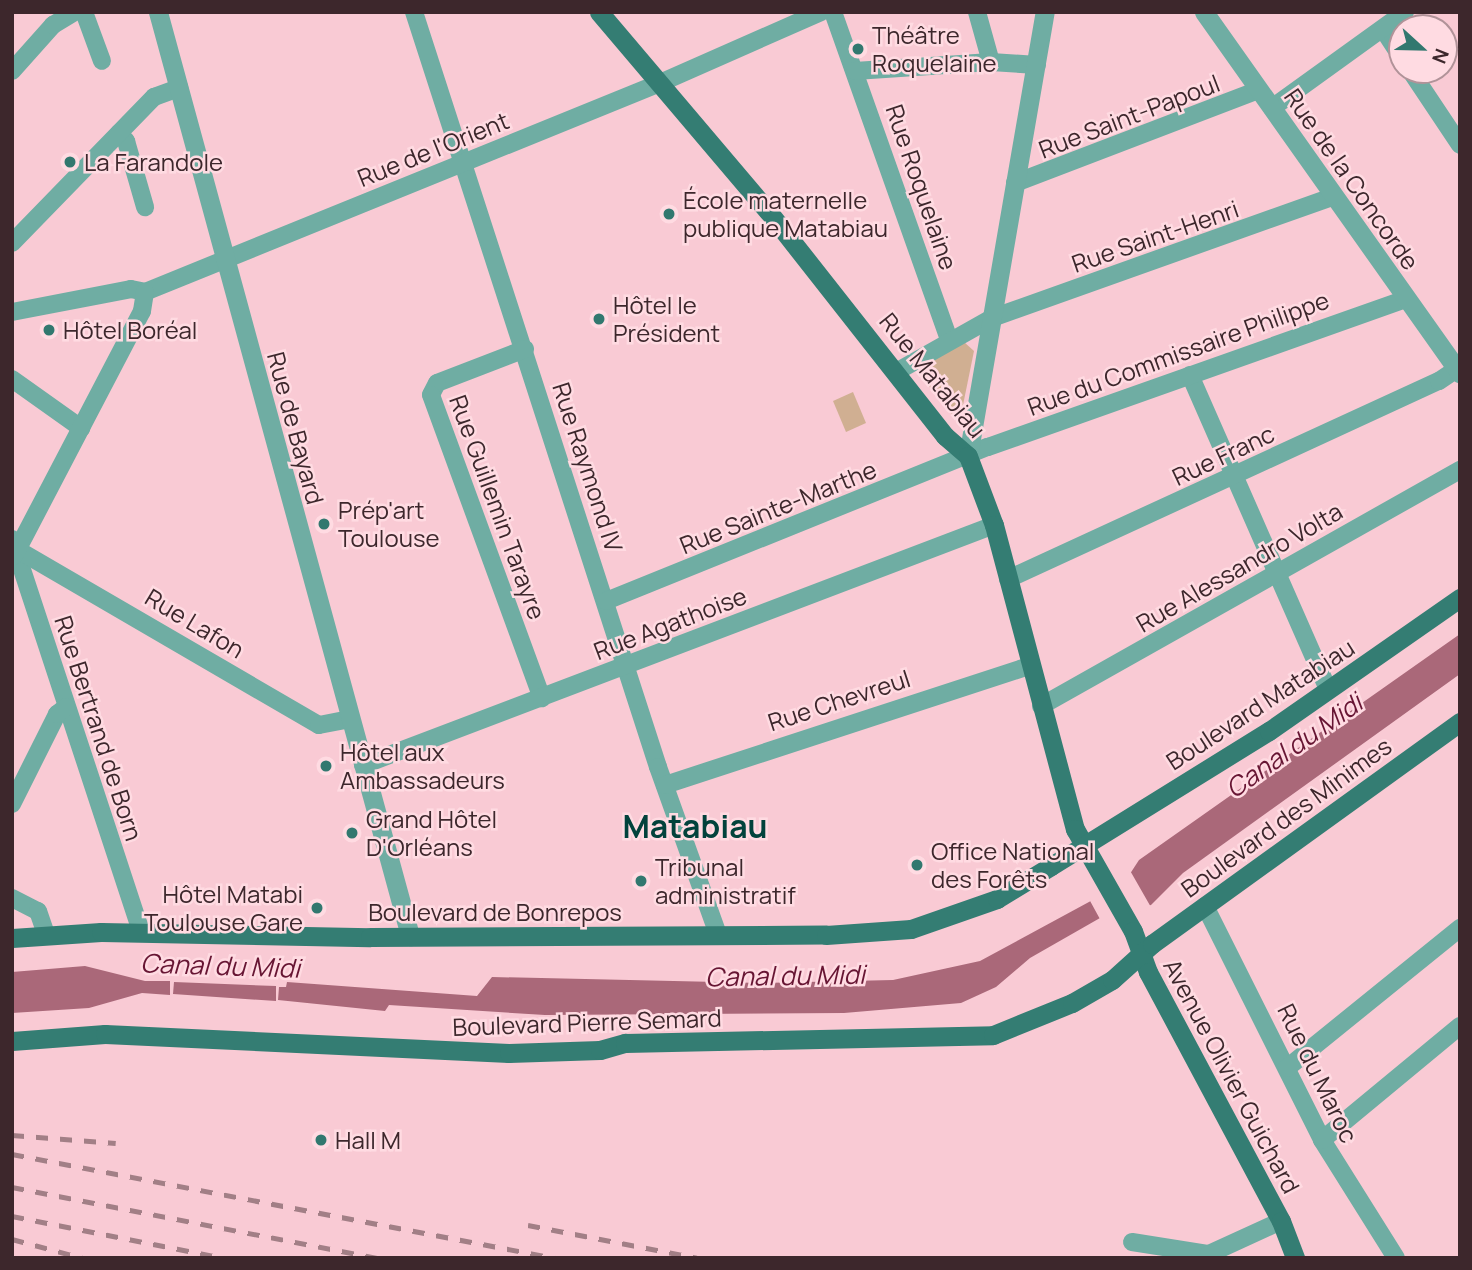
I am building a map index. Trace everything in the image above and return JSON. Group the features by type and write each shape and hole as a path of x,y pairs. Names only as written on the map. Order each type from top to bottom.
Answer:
{"main road":[{"name":"Rue Matabiau","path":"599,12 896,372 945,436 968,456 994,525 1075,830 1100,873"},
{"name":"Boulevard Matabiau","path":"1084,846 1328,690 1460,598"},
{"name":"Boulevard des Minimes","path":"1142,953 1460,722"},
{"name":"Boulevard de Bonrepos","path":"12,938 46,934 141,932 410,936 873,933 911,929 996,899 1084,846"},
{"name":"Avenue Olivier Guichard","path":"1100,873 1133,931 1281,1221 1295,1258"},
{"name":"Boulevard Pierre Semard","path":"12,1041 105,1034 509,1053 600,1050 625,1043 993,1035 1072,1003 1122,973 1142,953"},
{"name":"Avenue Olivier Guichard","path":"1281,1221 1307,1258"}],"street":[{"path":"12,71 53,25 75,12"},
{"path":"84,12 102,61"},
{"name":"Rue de Bayard","path":"158,12 410,936"},
{"name":"Rue Raymond IV","path":"414,12 665,785 718,935"},
{"name":"Rue de l'Orient","path":"145,292 660,83 821,12"},
{"name":"Rue Roquelaine","path":"833,12 949,339"},
{"path":"977,12 991,62"},
{"path":"968,456 1045,12"},
{"name":"Rue de la Concorde","path":"1203,12 1332,197 1459,370"},
{"path":"1272,108 1405,12"},
{"path":"1383,29 1388,37"},
{"path":"855,71 991,62 1037,65"},
{"path":"1419,84 1460,145"},
{"path":"12,243 154,97 179,88"},
{"name":"Rue Saint-Papoul","path":"1015,183 1259,90"},
{"path":"120,133 126,142 145,207"},
{"name":"Rue Saint-Henri","path":"896,372 949,339 992,318 1332,197"},
{"path":"12,312 131,289 145,292 142,311 14,549"},
{"name":"Rue du Commissaire Philippe","path":"968,456 1406,299"},
{"name":"Rue Guillemin Tarayre","path":"524,349 437,383 430,395 542,698"},
{"name":"Rue Franc","path":"1008,579 1234,477 1459,370"},
{"path":"1190,375 1328,690"},
{"path":"12,379 81,428"},
{"name":"Rue Sainte-Marthe","path":"606,601 968,456"},
{"name":"Rue Alessandro Volta","path":"1041,706 1460,470"},
{"name":"Rue Agathoise","path":"363,765 994,525"},
{"name":"Rue Lafon","path":"14,549 319,725 349,719"},
{"name":"Rue Bertrand de Born","path":"14,549 141,932"},
{"name":"Rue Chevreul","path":"665,785 1030,666"},
{"path":"12,804 57,714 66,707"},
{"path":"12,898 38,911 46,934"},
{"name":"Rue du Maroc","path":"1205,906 1322,1140 1396,1258"},
{"path":"1287,1068 1460,928"},
{"path":"1322,1140 1460,1026"},
{"path":"1132,1242 1209,1254 1281,1221"}],"shaded area":[{"path":"964,342 974,351 962,410 952,415 921,376 920,367"},
{"path":"853,392 866,423 846,432 833,401"},
{"path":"1460,634 1460,674 1183,873 1151,905 1100,918 1030,958 996,987 961,1003 844,1013 545,1015 389,1005 385,1011 278,1000 279,987 286,987 287,982 477,996 492,977 762,983 893,980 980,961 1124,883 1139,860"},
{"path":"85,966 145,981 170,981 170,995 142,993 89,1008 12,1013 12,972"},
{"path":"174,982 276,986 276,1001 173,994"}],"pier":[{"path":"1128,867 1152,909 1101,921 1089,899 1121,881"}],"railway":[{"path":"12,1135 116,1143"},
{"path":"12,1154 555,1258"},
{"path":"12,1187 377,1258"},
{"path":"12,1216 224,1258"},
{"path":"528,1225 697,1258"},
{"path":"12,1239 83,1258"}],"place":[{"name":"Théâtre Roquelaine","path":"858,49"},
{"name":"La Farandole","path":"70,162"},
{"name":"École maternelle publique Matabiau","path":"669,214"},
{"name":"Hôtel le Président","path":"599,319"},
{"name":"Hôtel Boréal","path":"49,330"},
{"name":"Prép'art Toulouse","path":"324,524"},
{"name":"Hôtel aux Ambassadeurs","path":"326,766"},
{"name":"Grand Hôtel D'Orléans","path":"352,833"},
{"name":"Office National des Forêts","path":"917,865"},
{"name":"Tribunal administratif","path":"641,881"},
{"name":"Hôtel Matabi Toulouse Gare","path":"317,908"},
{"name":"Hall M","path":"321,1140"}],"district":[{"name":"Matabiau","path":"695,826"}],"water label":[{"name":"Canal du Midi","path":"1294,746"},
{"name":"Canal du Midi","path":"220,966"},
{"name":"Canal du Midi","path":"785,976"}]}
